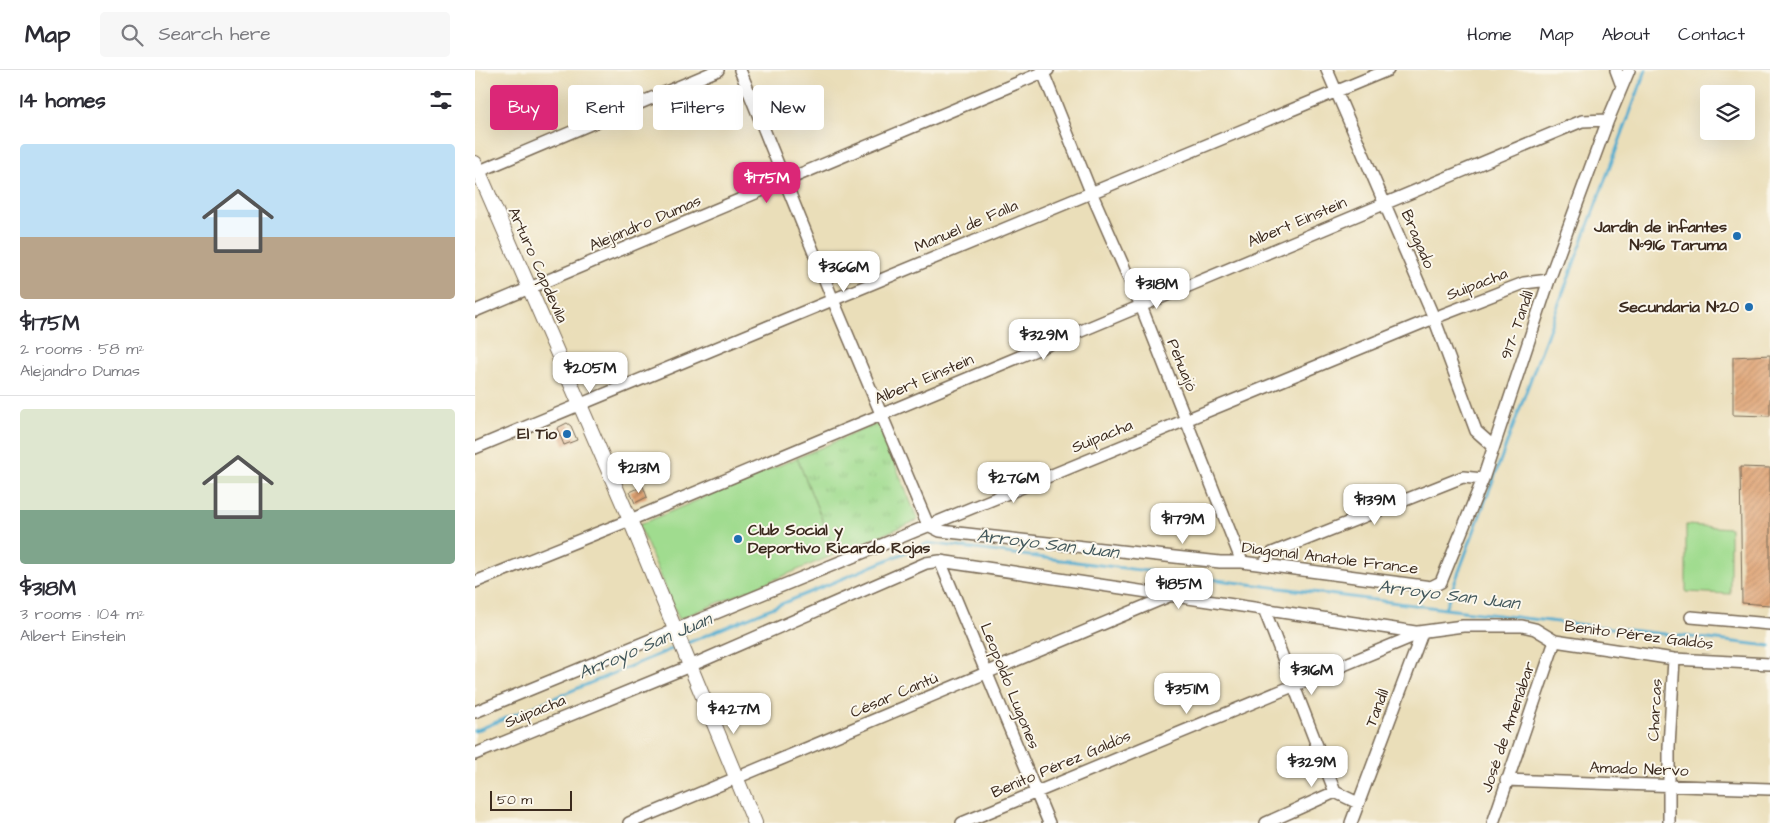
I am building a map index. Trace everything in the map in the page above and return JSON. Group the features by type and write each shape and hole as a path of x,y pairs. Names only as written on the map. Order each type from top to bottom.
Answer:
{"street":[{"path":"476,169 718,70"},
{"path":"740,70 833,300 928,525"},
{"name":"Bragado","path":"1327,70 1335,93 1434,318 1476,431 1493,446"},
{"name":"Manuel de Falla","path":"475,448 1388,70"},
{"path":"1616,70 1622,86"},
{"name":"917- Tandil","path":"1431,587 1441,582 1483,479 1549,280 1608,120 1629,70"},
{"name":"Alejandro Dumas","path":"475,311 1045,71"},
{"name":"Pehuajó","path":"1045,71 1091,192 1141,306 1242,562"},
{"name":"Albert Einstein","path":"475,582 630,520 1582,121 1608,120"},
{"name":"Arturo Capdevila","path":"476,169 530,288 630,520 755,823"},
{"name":"Suipacha","path":"475,712 676,632 928,525 1434,318 1523,283 1549,280"},
{"path":"1263,565 1272,553 1463,477 1483,479"},
{"name":"Diagonal Anatole France","path":"928,525 941,531 1220,562 1242,562 1431,587"},
{"path":"940,561 1420,632"},
{"name":"Suipacha","path":"475,754 688,662 926,563 940,561"},
{"name":"Leopoldo Lugones","path":"940,561 1049,823"},
{"name":"César Cantú","path":"629,823 1171,596"},
{"path":"1264,609 1335,792 1358,803"},
{"name":"Benito Pérez Galdós","path":"1691,617 1770,624"},
{"name":"Benito Pérez Galdós","path":"963,823 1420,632 1463,626 1522,626 1535,629 1555,641 1674,659 1770,664"},
{"name":"Tandil","path":"1351,823 1420,632"},
{"name":"José de Amenábar","path":"1493,823 1506,780 1555,641"},
{"name":"Charcas","path":"1669,823 1668,786 1674,659"},
{"name":"Amado Nervo","path":"1506,780 1770,789"},
{"path":"1267,823 1335,792"}],"green space":[{"path":"878,423 918,520 836,554 797,458"},
{"name":"Club Social y Deportivo Ricardo Rojas","path":"797,458 836,554 679,619 639,525"},
{"path":"1686,525 1730,528 1730,594 1686,592"}],"building":[{"path":"1770,355 1770,416 1733,415 1733,357"},
{"name":"El Tio","path":"567,423 571,426 577,440 564,445 557,428"},
{"path":"1740,467 1770,468 1770,605 1742,603"},
{"path":"643,486 647,497 635,503 630,492"}],"waterway":[{"path":"1445,609 1646,70"},
{"name":"Arroyo San Juan","path":"685,644 928,543 1445,609 1770,646"},
{"name":"Arroyo San Juan","path":"475,731 679,646"}],"place":[{"name":"Jardín de infantes Nº916 Taruma","path":"1737,236"},
{"name":"Secundaria N°20","path":"1749,307"},
{"name":"El Tio","path":"567,434"},
{"name":"Club Social y Deportivo Ricardo Rojas","path":"738,539"}]}
